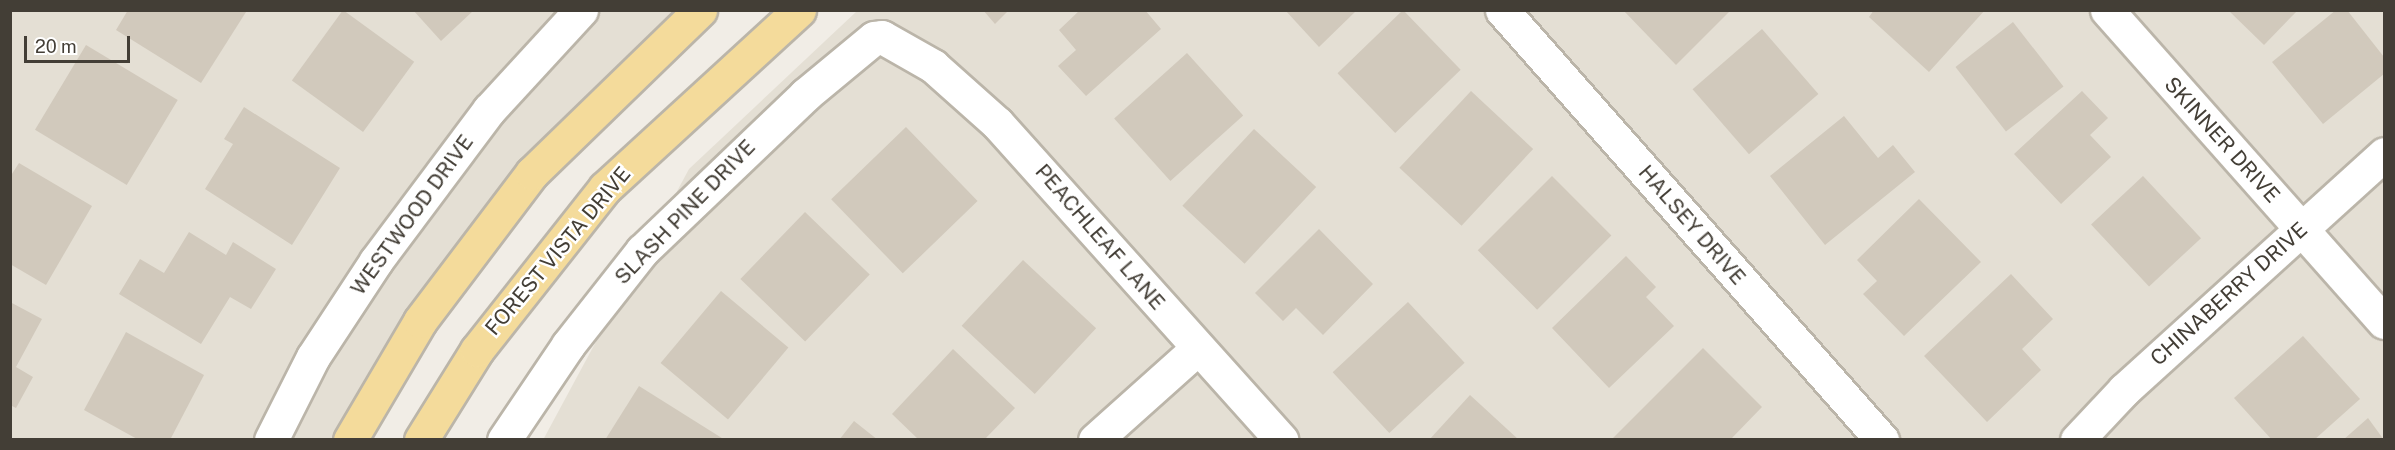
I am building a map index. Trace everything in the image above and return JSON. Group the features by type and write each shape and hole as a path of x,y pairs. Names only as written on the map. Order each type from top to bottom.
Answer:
{"main road":[{"path":"350,440 420,321 532,173 700,10"},
{"name":"FOREST VISTA DRIVE","path":"421,440 477,350 605,188 799,10"}],"street":[{"name":"WESTWOOD DRIVE","path":"272,440 313,357 376,261 489,110 581,10"},
{"name":"HALSEY DRIVE","path":"1502,10 1882,440"},
{"name":"SKINNER DRIVE","path":"2107,10 2385,322"},
{"name":"SLASH PINE DRIVE","path":"504,440 604,297 739,154 874,38 907,47"},
{"name":"PEACHLEAF LANE","path":"907,47 997,123 1281,440"},
{"name":"CHINABERRY DRIVE","path":"2077,440 2301,229 2385,154"},
{"path":"1095,440 1198,348"}],"shaded area":[{"path":"10,11 714,11 532,173 356,440 11,439"},
{"path":"857,11 2384,11 2384,439 543,440 689,169"}],"building":[{"path":"128,10 244,10 246,12 201,83 116,30"},
{"path":"343,10 414,62 363,132 292,80"},
{"path":"413,10 474,10 441,41"},
{"path":"983,10 1009,10 995,24"},
{"path":"1080,10 1145,10 1161,29 1086,96 1058,66 1076,50 1059,30"},
{"path":"1285,10 1357,10 1319,47"},
{"path":"1403,10 1461,70 1395,133 1338,73"},
{"path":"1623,10 1731,10 1676,65"},
{"path":"1874,10 1985,10 1929,72 1869,17"},
{"path":"2228,10 2298,10 2264,45"},
{"path":"2336,10 2347,10 2384,57 2384,74 2323,124 2272,62"},
{"path":"2013,22 2063,87 2006,132 1955,67"},
{"path":"1762,29 1818,94 1749,154 1693,89"},
{"path":"86,45 178,100 127,185 35,130"},
{"path":"1187,53 1243,115 1170,181 1114,119"},
{"path":"1471,91 1533,149 1462,226 1399,168"},
{"path":"2082,91 2108,118 2090,135 2111,157 2061,204 2014,154"},
{"path":"244,107 340,168 292,245 205,189 233,144 224,139"},
{"path":"1844,116 1878,158 1893,145 1915,172 1825,245 1770,176"},
{"path":"906,127 978,201 903,273 831,199"},
{"path":"1254,129 1316,187 1245,264 1182,206"},
{"path":"19,163 92,206 46,285 10,264 10,177"},
{"path":"1552,176 1611,235 1537,310 1478,250"},
{"path":"2143,176 2201,238 2149,287 2091,224"},
{"path":"1919,199 1981,262 1904,336 1863,294 1877,281 1857,260"},
{"path":"805,212 870,275 805,341 740,279"},
{"path":"1319,229 1373,284 1323,335 1296,308 1283,321 1255,293"},
{"path":"189,232 226,255 233,242 276,269 251,309 230,297 201,344 119,294 140,259 164,273"},
{"path":"1626,256 1656,287 1646,297 1674,326 1609,388 1552,328"},
{"path":"1023,260 1096,328 1035,394 962,326"},
{"path":"2011,274 2053,319 2022,349 2041,370 1987,422 1924,356"},
{"path":"721,291 788,348 728,420 661,363"},
{"path":"10,302 42,319 16,367 33,377 16,408 10,405"},
{"path":"1408,302 1465,363 1389,433 1333,372"},
{"path":"126,332 204,375 170,440 139,440 84,410"},
{"path":"2303,336 2360,399 2314,440 2272,440 2234,398"},
{"path":"1703,348 1762,407 1730,440 1611,440"},
{"path":"953,349 1015,408 984,440 919,440 892,414"},
{"path":"639,386 725,440 605,440"},
{"path":"1470,395 1519,440 1429,440"},
{"path":"2368,418 2384,440 2343,440"},
{"path":"854,421 878,440 839,440"}]}
